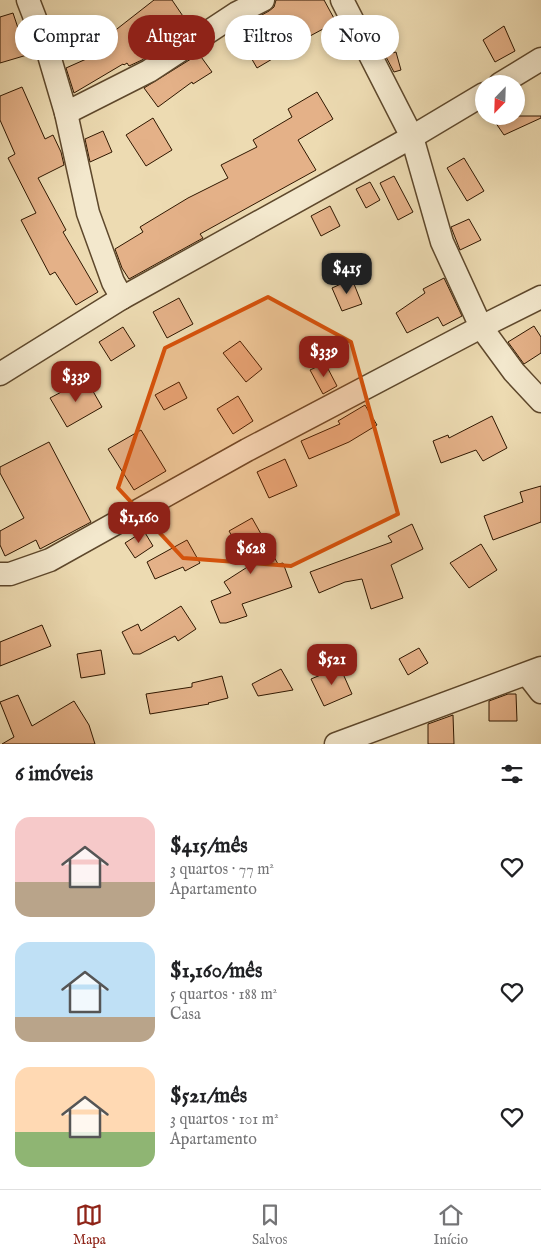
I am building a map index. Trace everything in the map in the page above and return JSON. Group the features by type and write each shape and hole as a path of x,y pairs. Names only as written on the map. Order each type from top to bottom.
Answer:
{"street":[{"path":"28,0 48,52 66,113 88,213 113,282 122,298"},
{"path":"66,113 149,71 237,13 263,0"},
{"path":"342,0 412,137 442,242 481,327 514,372 541,401"},
{"path":"515,75 541,59"},
{"path":"0,374 122,298 412,137 475,99"},
{"path":"0,574 10,574 50,560 247,450 541,297"},
{"path":"336,744 534,671 541,692"}],"highlighted area":[{"path":"268,297 351,342 398,514 291,566 183,558 118,488 165,348"}],"building":[{"path":"154,0 172,0 182,15 135,15"},
{"path":"276,0 324,0 332,15 321,15 321,30 311,35 311,15 262,15 274,7"},
{"path":"13,13 15,19 15,59 0,63 0,17"},
{"path":"128,20 128,60 142,60 129,66 127,63 123,64 74,93 66,68 84,60 118,60 118,28"},
{"path":"504,26 515,51 495,62 483,40"},
{"path":"189,60 203,60 212,72 193,84 192,82 158,107 144,88"},
{"path":"252,60 271,60 257,68"},
{"path":"388,60 398,60 401,70 394,72"},
{"path":"22,87 45,139 53,135 61,152 64,165 38,178 66,230 63,232 98,292 76,305 55,272 50,275 21,220 36,213 8,158 15,154 0,120 0,96"},
{"path":"317,92 333,119 298,140 316,170 200,234 203,238 129,279 122,268 115,249 143,232 140,227 188,198 228,178 221,165 257,147 253,140 292,117 288,109"},
{"path":"525,116 541,116 541,118 504,135 497,125 525,125"},
{"path":"153,118 172,150 146,166 126,135"},
{"path":"103,131 112,152 90,162 85,139"},
{"path":"464,158 484,191 467,201 447,168"},
{"path":"394,176 413,212 398,220 380,183"},
{"path":"370,182 380,200 366,208 356,189"},
{"path":"330,206 340,226 321,236 311,216"},
{"path":"469,219 481,240 460,250 451,227"},
{"path":"444,278 462,316 443,326 438,317 407,333 396,313 425,293 423,289"},
{"path":"352,279 362,304 342,311 332,288"},
{"path":"179,298 193,324 167,338 153,312"},
{"path":"534,326 541,337 541,353 524,364 508,342"},
{"path":"123,327 135,346 111,361 99,342"},
{"path":"240,341 262,369 246,382 223,353"},
{"path":"325,363 337,386 323,394 310,370"},
{"path":"86,379 102,407 67,427 50,398"},
{"path":"179,382 187,398 164,410 155,395"},
{"path":"238,396 253,421 233,434 217,409"},
{"path":"365,405 377,425 349,442 309,459 301,441 340,424 338,421"},
{"path":"492,416 507,448 483,461 476,450 441,463 433,441 448,435 449,438"},
{"path":"141,430 166,471 134,490 108,449"},
{"path":"49,442 91,522 40,549 36,540 5,556 0,545 0,531 24,518 0,473 0,467"},
{"path":"285,459 297,486 269,498 257,472"},
{"path":"541,486 541,522 493,540 484,516 523,502 520,492"},
{"path":"252,518 278,564 283,563 292,587 242,604 247,616 226,623 220,623 211,601 231,593 224,582 249,566 229,531"},
{"path":"412,524 423,549 391,565 403,598 371,609 362,579 345,582 319,593 310,572 392,542 388,536"},
{"path":"144,531 153,546 135,558 125,543"},
{"path":"187,540 200,563 185,571 183,567 155,579 147,562"},
{"path":"481,544 497,570 469,588 450,563"},
{"path":"181,606 196,629 178,641 175,636 140,654 133,654 122,632 138,624 141,631"},
{"path":"42,625 51,646 0,666 0,642"},
{"path":"419,648 428,663 408,675 399,659"},
{"path":"101,650 105,674 81,678 77,654"},
{"path":"340,667 352,694 324,706 311,679"},
{"path":"281,669 293,690 258,696 252,684"},
{"path":"222,676 228,698 209,704 150,714 146,694 192,687 192,683"},
{"path":"508,694 516,694 517,721 489,721 489,701"},
{"path":"18,695 32,726 74,701 89,725 95,744 2,744 14,737 0,702"},
{"path":"453,715 454,744 428,744 428,724"}]}
